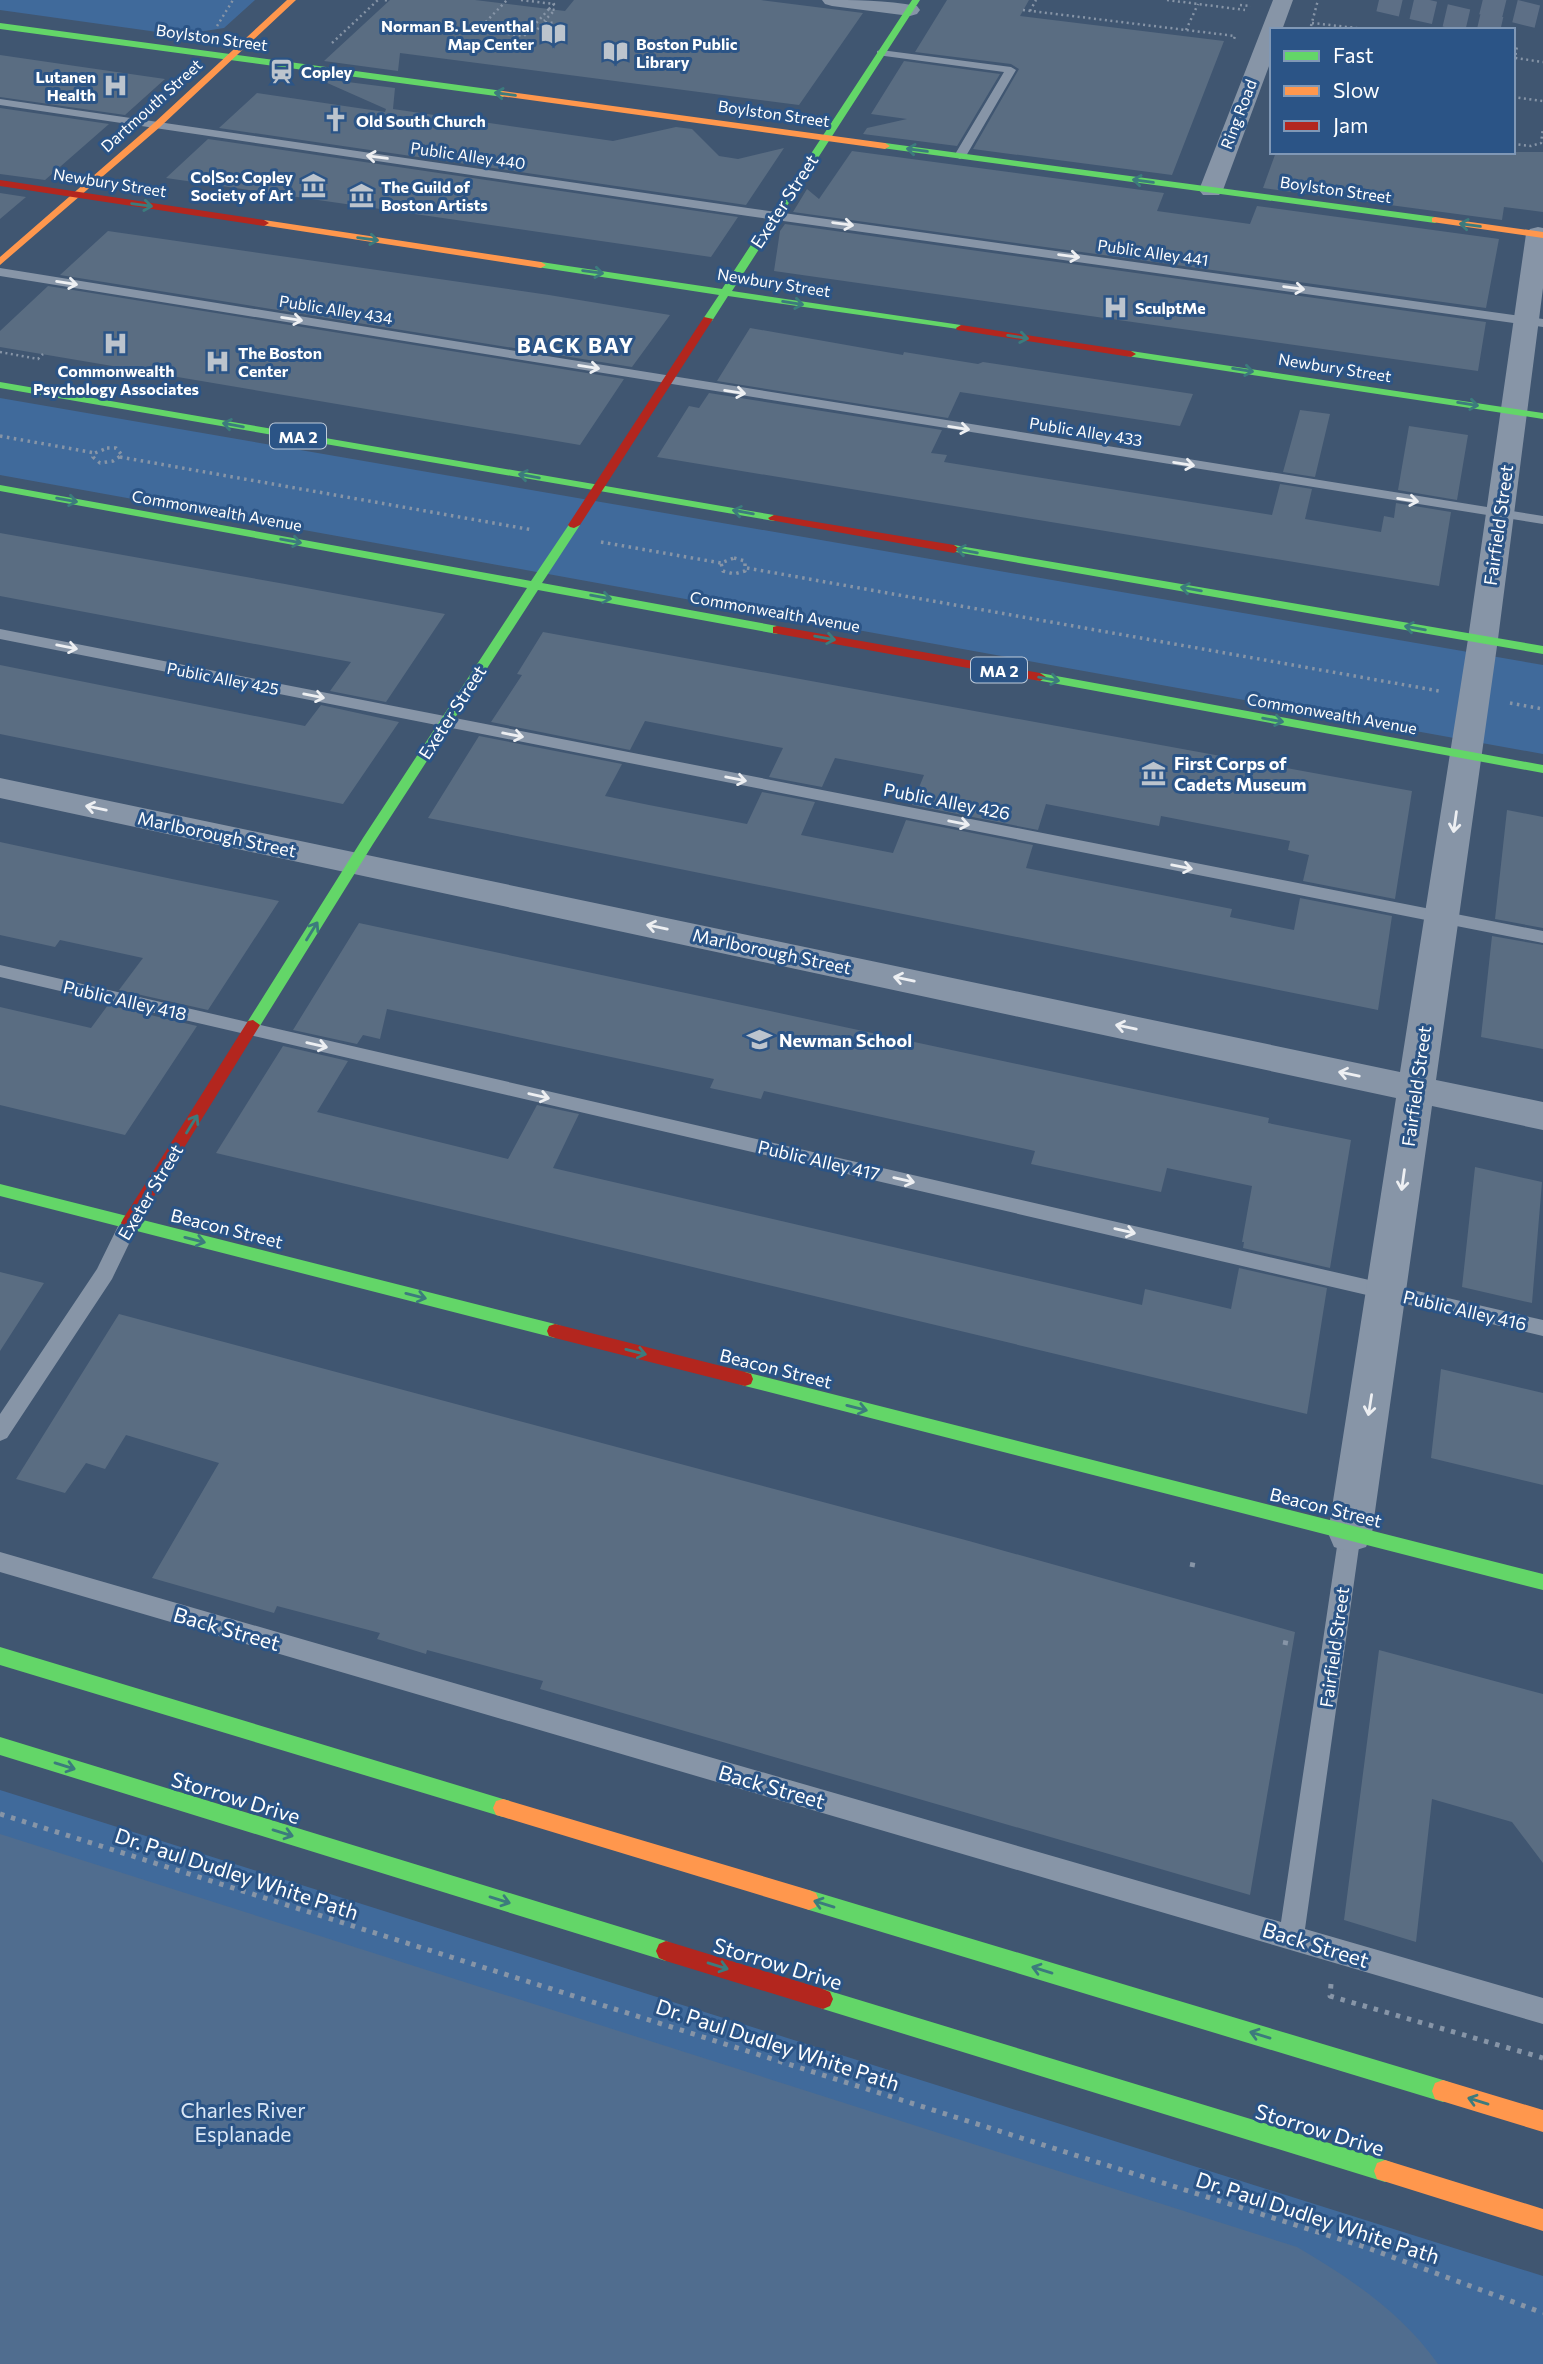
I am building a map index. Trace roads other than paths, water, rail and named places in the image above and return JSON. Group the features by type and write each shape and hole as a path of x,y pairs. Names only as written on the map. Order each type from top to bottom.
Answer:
{"main road":[{"name":"Dartmouth Street","path":"0,262 157,125 292,0"},
{"name":"Exeter Street","path":"129,1223 355,863 597,487 913,5"},
{"name":"Boylston Street","path":"0,26 1541,235"},
{"name":"Newbury Street","path":"0,183 1543,416"},
{"name":"MA 2","path":"0,385 1543,650"},
{"name":"Commonwealth Avenue","path":"0,488 1543,769"},
{"name":"Beacon Street","path":"0,1190 1543,1582"},
{"path":"0,1656 1543,2120"},
{"name":"Storrow Drive","path":"0,1746 1543,2220"}],"street":[{"path":"832,0 913,5"},
{"name":"Ring Road","path":"1272,28 1283,0"},
{"name":"Ring Road","path":"1210,190 1270,34"},
{"name":"Fairfield Street","path":"1350,1533 1483,639 1514,412 1534,322 1541,235"},
{"name":"Marlborough Street","path":"0,788 1543,1116"}],"lane":[{"path":"881,53 1011,70 960,156"},
{"name":"Public Alley 440","path":"0,102 776,215"},
{"name":"Public Alley 441","path":"776,215 1534,322"},
{"name":"Public Alley 434","path":"0,272 667,380"},
{"name":"Public Alley 433","path":"667,380 1543,520"},
{"name":"Public Alley 425","path":"0,634 446,722"},
{"name":"Public Alley 426","path":"446,722 1543,937"},
{"name":"Public Alley 418","path":"0,971 251,1029"},
{"name":"Public Alley 417","path":"251,1029 1387,1292"},
{"name":"Exeter Street","path":"0,1432 105,1273 129,1223"},
{"name":"Public Alley 416","path":"1387,1292 1543,1328"},
{"name":"Fairfield Street","path":"1291,1937 1350,1533"},
{"name":"Back Street","path":"0,1562 1543,2011"}],"tunnel":[{"path":"1379,0 1499,28"},
{"path":"1482,3 1543,18"}],"place":[{"name":"Norman B. Leventhal Map Center","path":"554,34"},
{"name":"Boston Public Library","path":"616,52"},
{"name":"Copley","path":"281,71"},
{"name":"Lutanen Health","path":"116,85"},
{"name":"Old South Church","path":"336,120"},
{"name":"Co|So: Copley Society of Art","path":"313,185"},
{"name":"The Guild of Boston Artists","path":"361,195"},
{"name":"SculptMe","path":"1115,307"},
{"name":"Commonwealth Psychology Associates","path":"116,344"},
{"name":"The Boston Center","path":"218,361"},
{"name":"First Corps of Cadets Museum","path":"1154,773"},
{"name":"Newman School","path":"759,1040"}],"district":[{"name":"BACK BAY","path":"576,344"}],"park label":[{"name":"Charles River Esplanade","path":"243,2121"}]}
